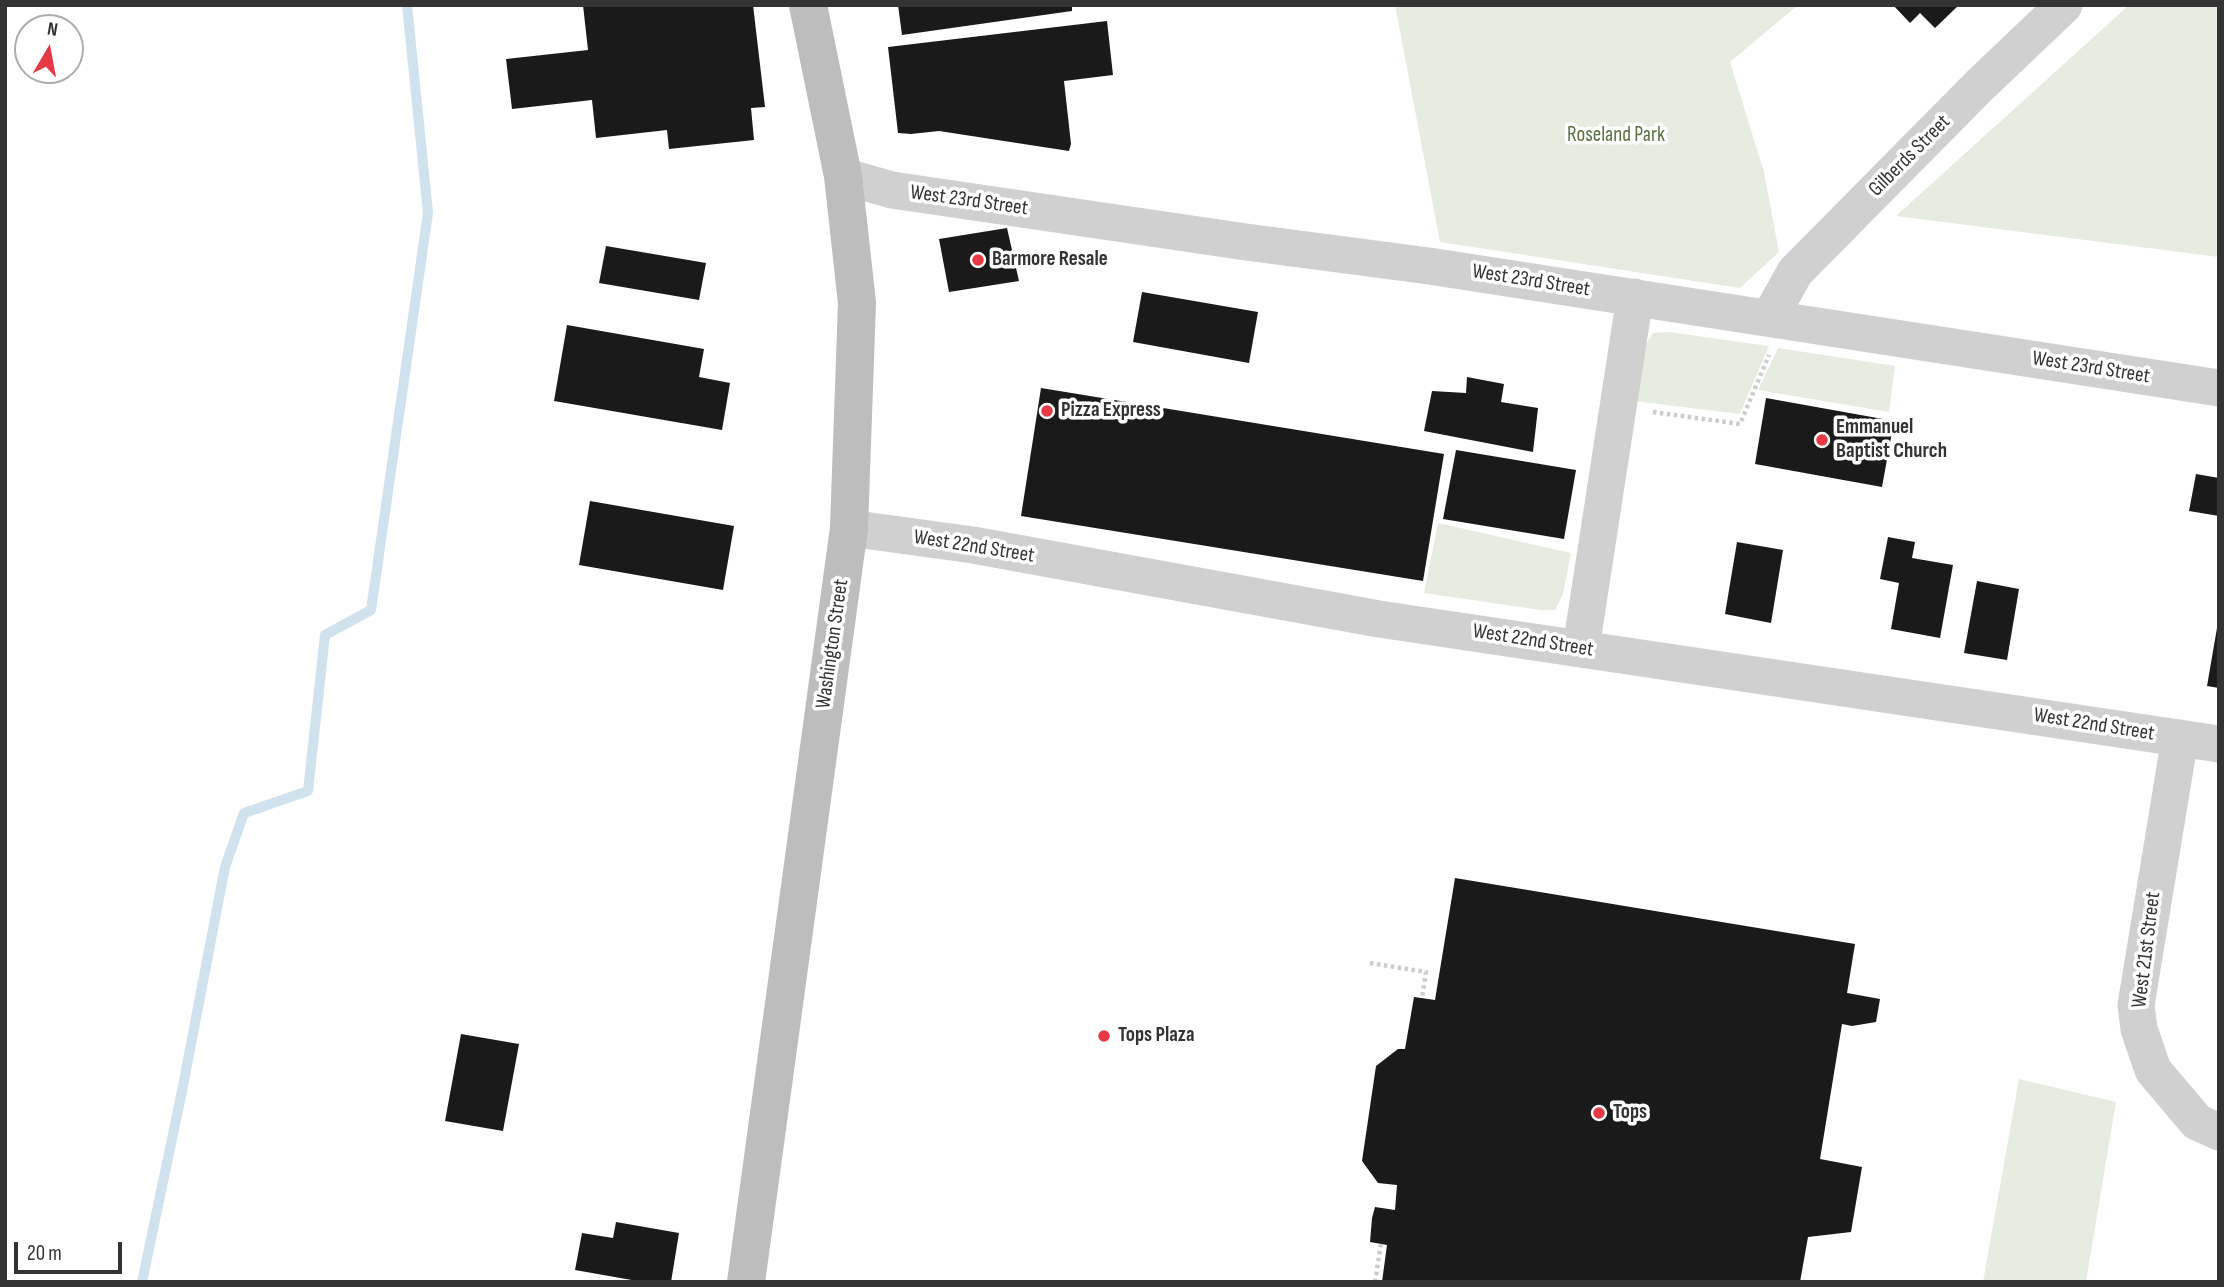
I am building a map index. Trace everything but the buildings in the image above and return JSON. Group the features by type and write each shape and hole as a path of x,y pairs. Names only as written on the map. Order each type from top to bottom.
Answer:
{"main road":[{"name":"Washington Street","path":"746,1282 849,528 858,303 843,176 808,5"}],"street":[{"name":"Gilberds Street","path":"1770,317 1800,267 1980,85 2064,5"},
{"name":"West 23rd Street","path":"843,176 892,190 1770,317 2219,388"},
{"path":"1581,648 1635,297"},
{"name":"West 22nd Street","path":"849,528 987,548 1379,619 2219,744"},
{"name":"West 21st Street","path":"2180,738 2136,1004 2139,1029 2153,1070 2197,1122 2219,1132"}],"path":[{"path":"1618,406 1740,424 1769,354"},
{"path":"1370,963 1426,972 1422,998"},
{"path":"1375,1282 1381,1244"}],"green space":[{"name":"Roseland Park","path":"1395,5 1798,5 1730,62 1764,172 1779,252 1740,288 1440,242"},
{"path":"2129,5 2219,5 2219,257 1896,216"},
{"path":"1668,332 1769,346 1740,414 1634,401 1642,351 1653,333"},
{"path":"1778,348 1895,366 1889,412 1758,390"},
{"path":"1438,523 1571,553 1563,594 1555,610 1424,593"},
{"path":"2019,1079 2116,1102 2086,1282 1983,1282"}],"waterway":[{"path":"142,1282 225,867 244,813 308,791 325,635 371,610 428,213 407,5"}],"place":[{"name":"Barmore Resale","path":"978,260"},
{"name":"Pizza Express","path":"1047,411"},
{"name":"Emmanuel Baptist Church","path":"1822,440"},
{"name":"Tops Plaza","path":"1104,1036"},
{"name":"Tops","path":"1599,1113"}]}
